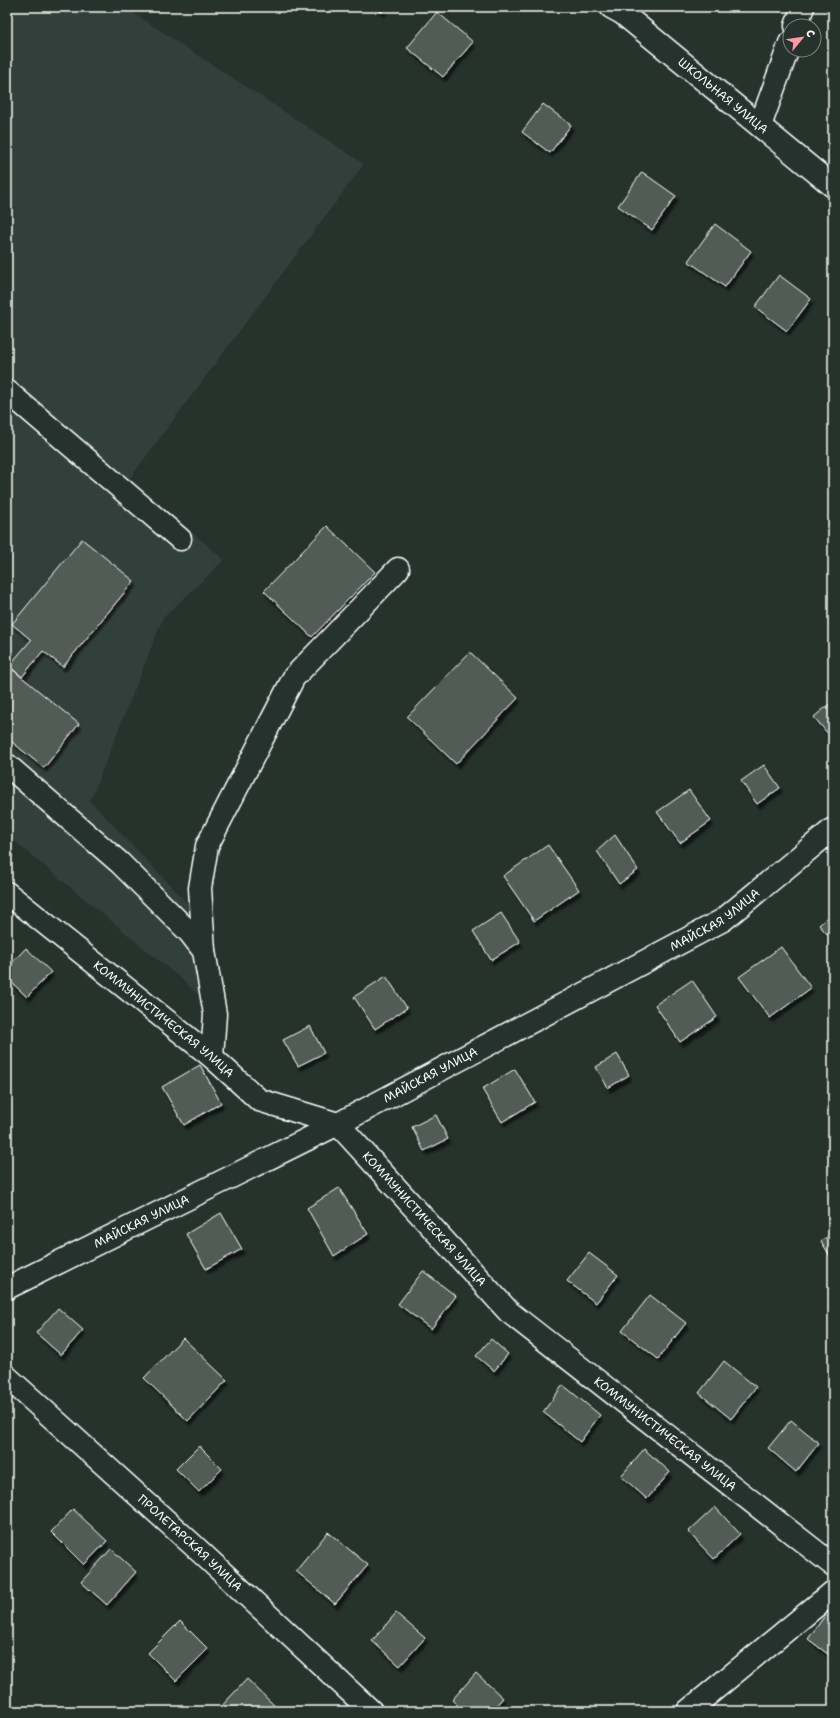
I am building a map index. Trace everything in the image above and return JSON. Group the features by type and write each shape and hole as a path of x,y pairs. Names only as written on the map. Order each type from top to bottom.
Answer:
{"street":[{"name":"ШКОЛЬНАЯ УЛИЦА","path":"611,7 622,13 833,186"},
{"path":"799,18 803,7"},
{"path":"760,126 785,58"},
{"path":"7,391 180,539"},
{"path":"212,1057 214,1014 204,951 200,888 207,846 294,676 398,569"},
{"path":"7,765 120,863 190,933 204,951"},
{"name":"МАЙСКАЯ УЛИЦА","path":"7,1288 338,1124 723,920 833,829"},
{"name":"КОММУНИСТИЧЕСКАЯ УЛИЦА","path":"7,894 212,1057 259,1100 338,1124 508,1312 833,1565"},
{"name":"ПРОЛЕТАРСКАЯ УЛИЦА","path":"7,1377 193,1545 371,1711"},
{"path":"688,1711 833,1592"}],"shaded area":[{"path":"7,7 124,7 364,164 130,478 224,560 163,618 90,801 196,912 190,933 199,995 7,835"}],"building":[{"path":"373,7 386,7 382,12"},
{"path":"437,12 473,42 443,77 407,48"},
{"path":"543,104 571,125 550,153 522,132"},
{"path":"642,172 676,196 652,230 618,206"},
{"path":"715,224 751,251 725,287 688,261"},
{"path":"779,275 811,299 787,331 755,307"},
{"path":"327,526 375,572 312,637 264,591"},
{"path":"82,539 134,581 63,667 43,651 22,677 9,666 31,640 12,624"},
{"path":"470,652 518,698 456,764 407,717"},
{"path":"7,665 79,724 44,768 7,738"},
{"path":"833,701 833,740 814,717"},
{"path":"764,765 780,788 757,804 741,781"},
{"path":"689,790 711,821 680,843 657,812"},
{"path":"615,835 638,870 619,884 597,851"},
{"path":"548,845 579,890 534,921 503,876"},
{"path":"501,913 520,942 491,960 473,931"},
{"path":"833,913 833,941 819,925"},
{"path":"781,947 811,988 770,1018 739,977"},
{"path":"26,948 51,972 27,997 7,978 7,968"},
{"path":"386,976 407,1008 375,1029 354,997"},
{"path":"692,980 717,1017 680,1042 655,1005"},
{"path":"310,1026 324,1053 298,1066 283,1040"},
{"path":"617,1054 629,1075 608,1088 596,1067"},
{"path":"200,1065 221,1103 184,1125 162,1087"},
{"path":"515,1069 535,1102 502,1122 482,1089"},
{"path":"436,1115 448,1139 424,1151 412,1127"},
{"path":"339,1188 368,1234 334,1256 307,1208"},
{"path":"221,1213 242,1249 206,1269 186,1234"},
{"path":"833,1233 833,1261 821,1241"},
{"path":"589,1253 618,1275 596,1303 567,1281"},
{"path":"423,1271 456,1296 431,1329 398,1304"},
{"path":"650,1295 686,1323 658,1359 622,1331"},
{"path":"58,1308 83,1330 61,1355 36,1333"},
{"path":"183,1338 227,1380 188,1421 144,1378"},
{"path":"491,1339 508,1354 494,1371 476,1356"},
{"path":"724,1361 756,1387 731,1419 699,1393"},
{"path":"563,1385 600,1415 580,1442 543,1412"},
{"path":"791,1420 819,1443 796,1472 768,1448"},
{"path":"199,1446 222,1469 199,1492 176,1469"},
{"path":"644,1449 670,1472 647,1499 621,1476"},
{"path":"715,1507 740,1534 714,1559 688,1532"},
{"path":"73,1509 107,1541 84,1565 51,1532"},
{"path":"328,1532 368,1565 335,1604 296,1571"},
{"path":"111,1549 136,1572 107,1605 81,1582"},
{"path":"833,1606 833,1658 808,1639"},
{"path":"396,1613 425,1638 400,1666 372,1641"},
{"path":"180,1621 208,1649 176,1681 148,1653"},
{"path":"476,1673 503,1698 491,1711 463,1711 452,1700"},
{"path":"247,1679 280,1711 217,1711"}]}
